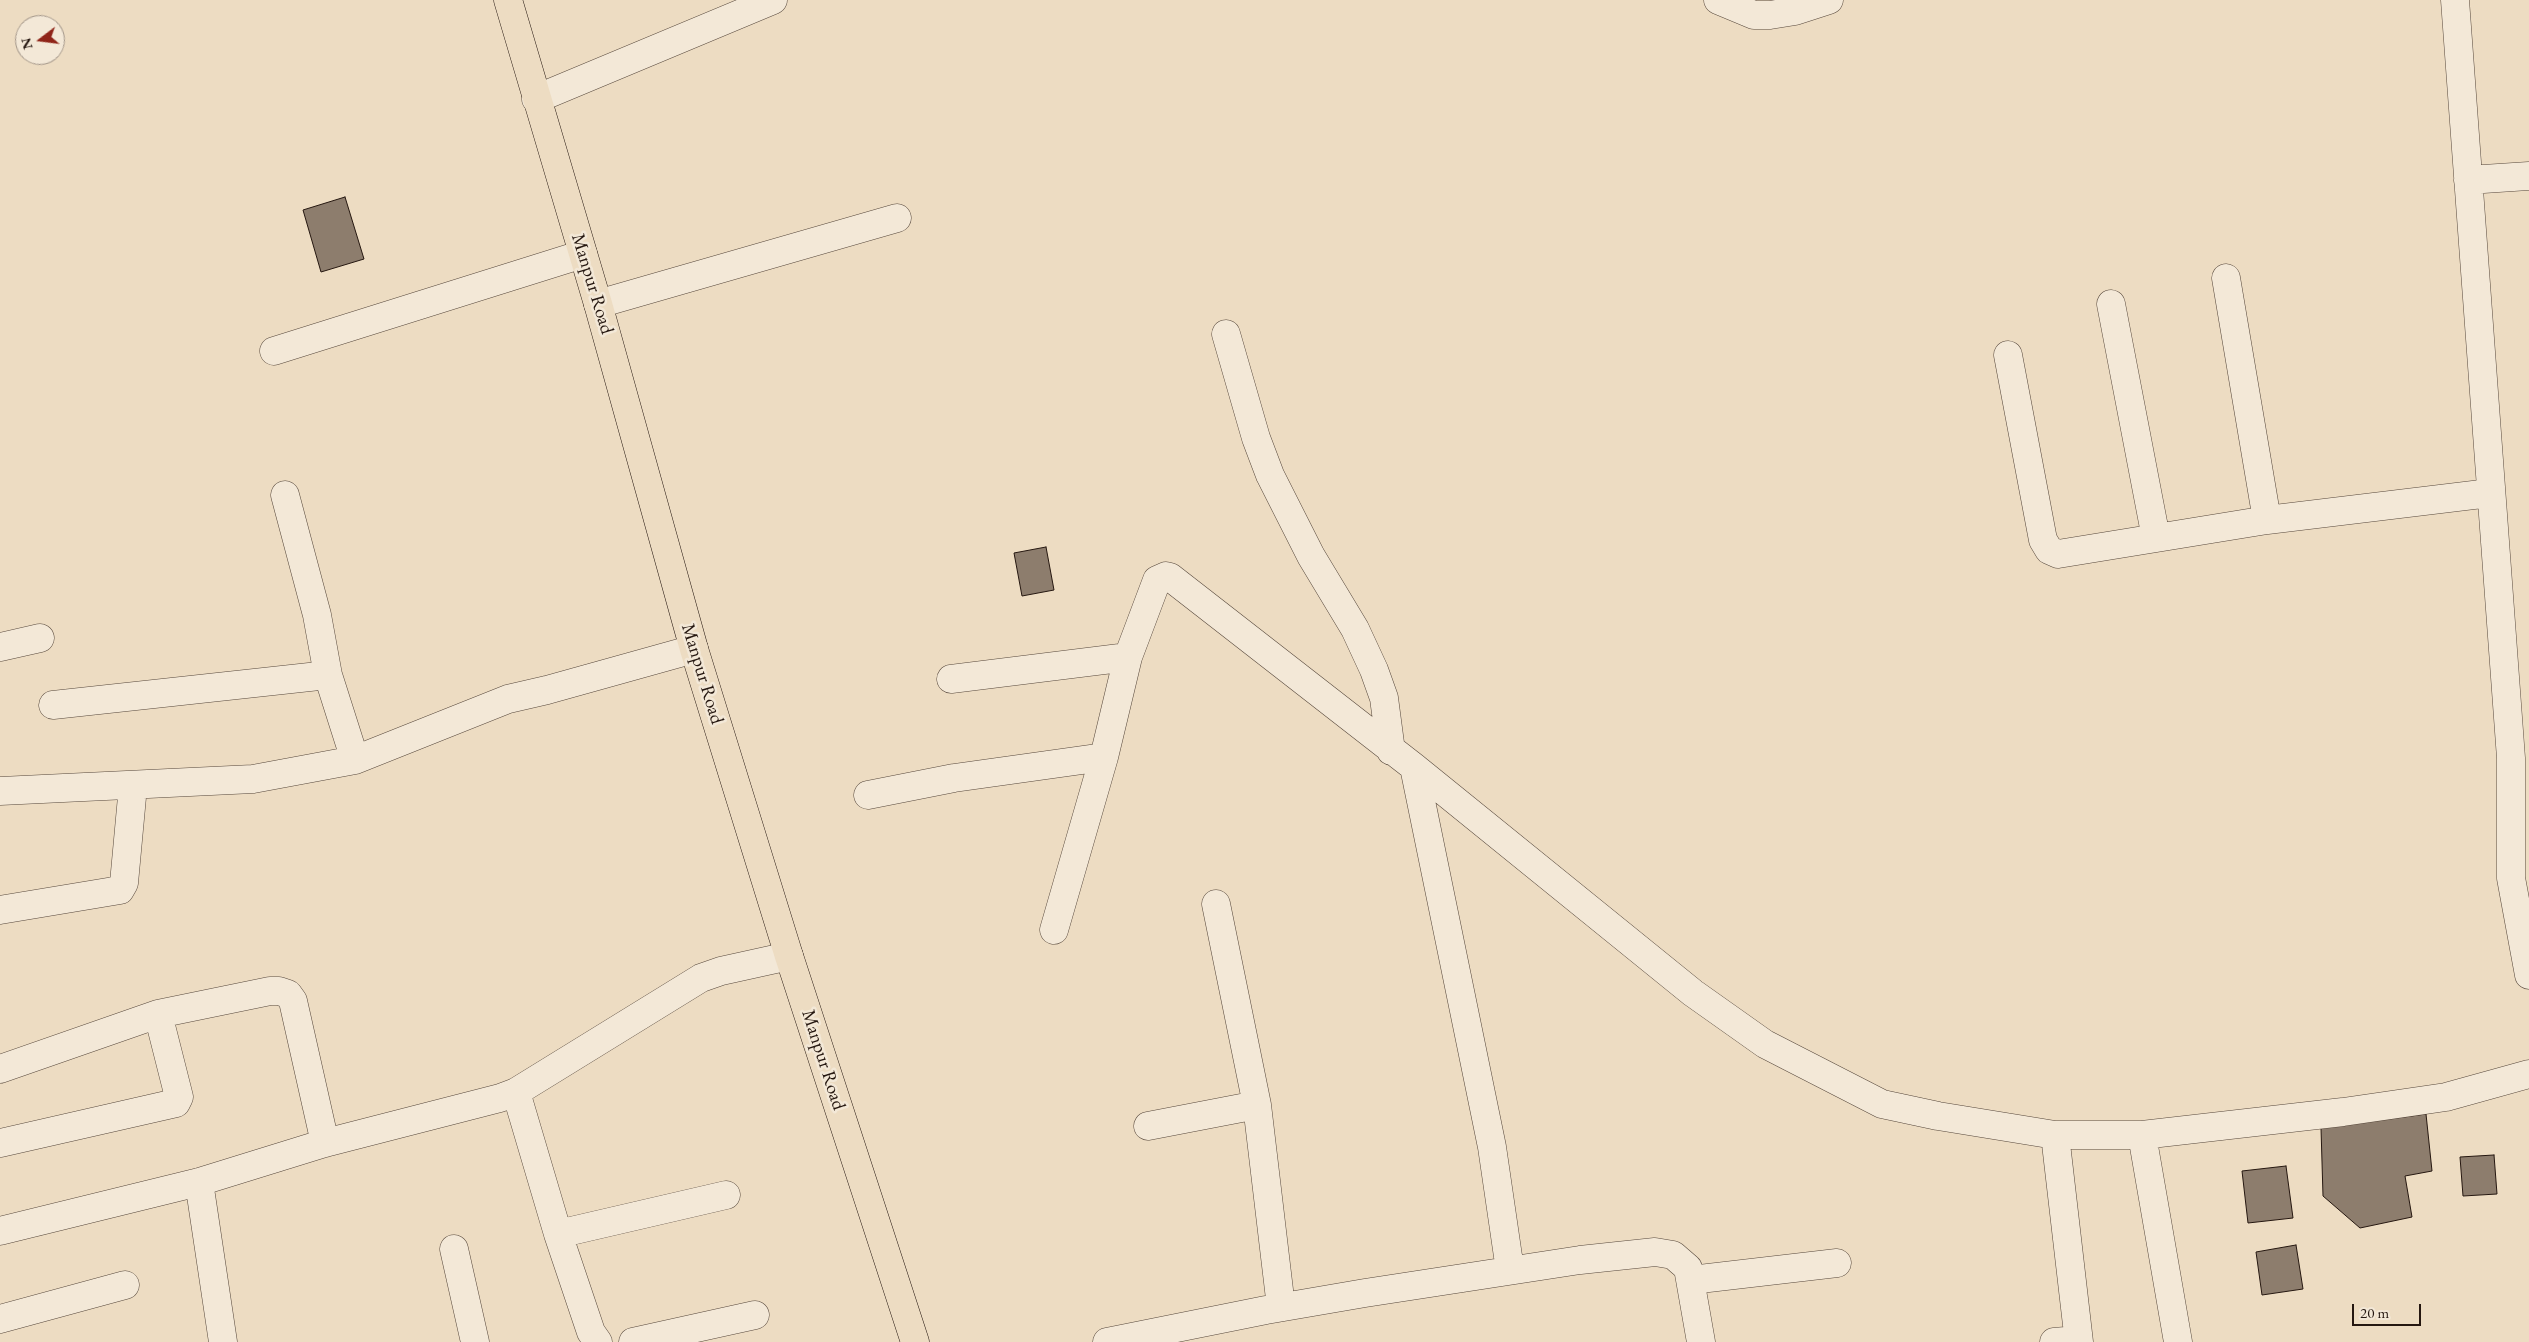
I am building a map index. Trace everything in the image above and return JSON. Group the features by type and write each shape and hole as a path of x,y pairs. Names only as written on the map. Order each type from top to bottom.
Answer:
{"highway":[{"name":"Manpur Road","path":"508,0 598,304 694,649 789,956 915,1342"}],"street":[{"path":"536,98 773,0"},
{"path":"1718,0 1754,15 1795,11 1829,0"},
{"path":"2455,0 2511,758 2511,878 2521,894 2529,975"},
{"path":"2468,180 2529,176"},
{"path":"598,304 896,218"},
{"path":"274,351 583,254"},
{"path":"2226,278 2267,520"},
{"path":"2111,304 2156,538"},
{"path":"1226,334 1256,438 1270,475 1311,556 1355,629 1374,670 1384,698 1391,751"},
{"path":"2008,355 2043,540 2049,550 2066,554 2267,520 2490,494"},
{"path":"285,495 317,615 328,675 355,760"},
{"path":"1054,930 1104,757 1128,658 1157,580 1166,576 1170,577 1414,768 1694,993 1765,1044 1882,1104 1938,1116 2055,1134 2142,1135 2343,1112 2446,1097 2529,1074"},
{"path":"0,647 40,638"},
{"path":"0,791 253,779 355,760 508,699 694,649"},
{"path":"951,679 1128,658"},
{"path":"53,705 328,675"},
{"path":"868,795 954,778 1104,757"},
{"path":"1414,768 1492,1147 1510,1270"},
{"path":"0,910 120,890 124,883 133,786"},
{"path":"1216,904 1257,1105 1281,1307"},
{"path":"0,1231 200,1182 325,1143 500,1098 516,1092 700,978 721,971 789,956"},
{"path":"0,1069 158,1014 270,991 288,994 293,1001 325,1143"},
{"path":"0,1143 176,1103 179,1097 158,1014"},
{"path":"516,1092 558,1234 591,1332 598,1342"},
{"path":"1148,1126 1257,1105"},
{"path":"2055,1134 2070,1341"},
{"path":"2142,1135 2178,1342"},
{"path":"200,1182 223,1342"},
{"path":"558,1234 726,1195"},
{"path":"454,1249 476,1342"},
{"path":"1107,1342 1281,1307 1510,1270 1655,1252 1673,1254 1688,1268 1701,1342"},
{"path":"1691,1280 1837,1263"},
{"path":"0,1319 125,1285"},
{"path":"633,1342 755,1314"}],"building":[{"path":"345,197 364,259 321,272 303,210"},
{"path":"1046,547 1054,590 1022,596 1014,553"},
{"path":"2426,1114 2432,1171 2405,1176 2412,1217 2360,1228 2323,1196 2321,1128"},
{"path":"2494,1155 2497,1194 2463,1196 2460,1157"},
{"path":"2286,1166 2293,1218 2248,1223 2242,1171"},
{"path":"2296,1245 2303,1289 2262,1295 2256,1252"}]}
